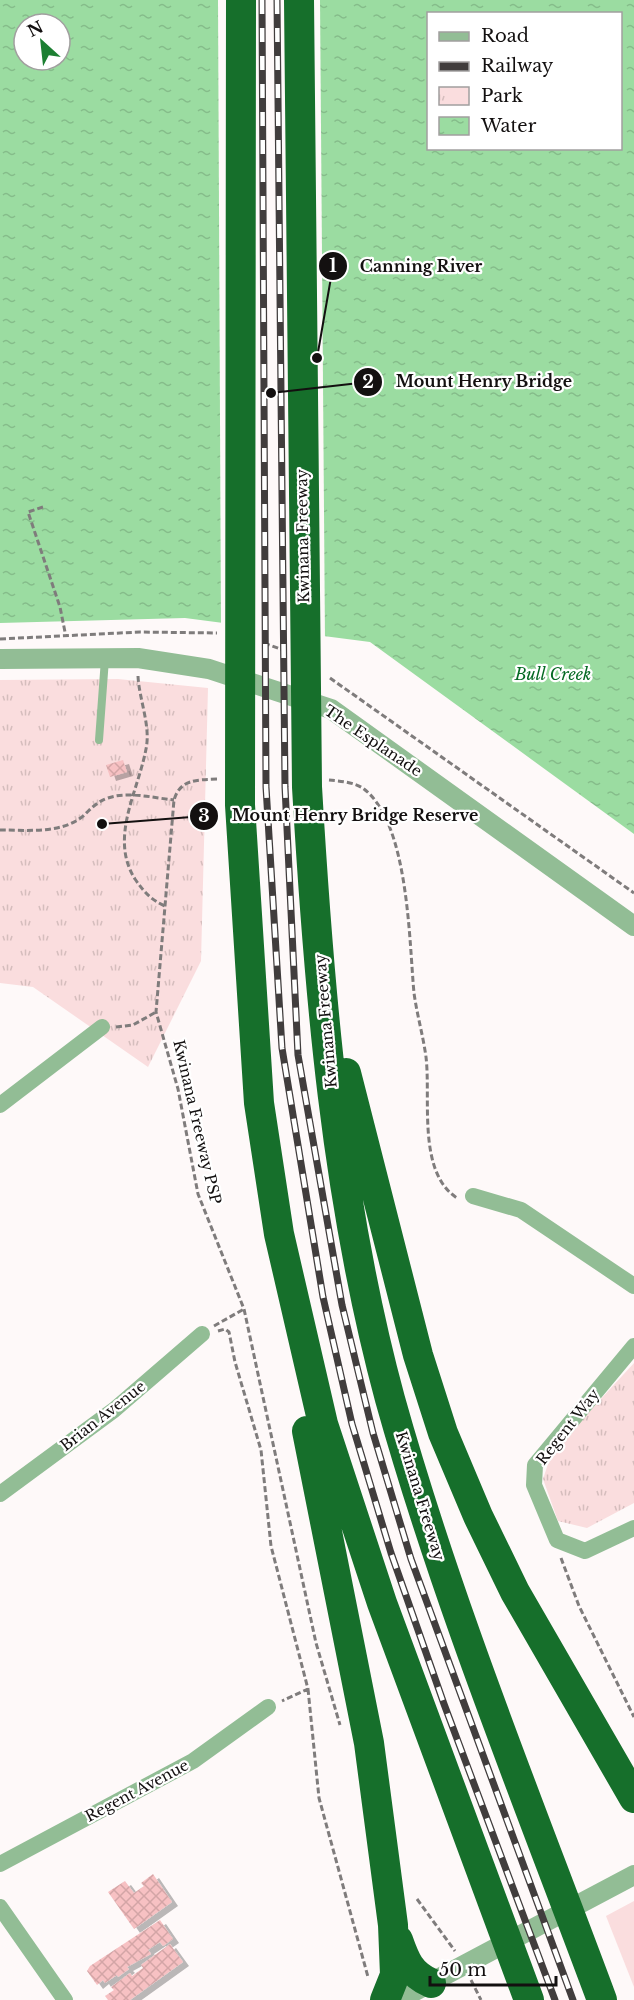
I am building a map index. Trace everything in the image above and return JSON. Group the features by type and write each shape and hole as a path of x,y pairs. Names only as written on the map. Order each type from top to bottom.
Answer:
{"highway":[{"path":"242,0 233,791 239,1035 253,1166 369,1743 393,1925 394,1975 378,1992"},
{"name":"Kwinana Freeway","path":"299,0 314,783 313,892 339,1151 360,1265 390,1397 448,1583 602,2000"},
{"path":"233,791 259,1103 279,1234 323,1424 353,1520 529,2000"},
{"path":"323,986 418,1355 443,1432 478,1516 515,1592 634,1798"},
{"path":"393,1925 411,1969 417,1977 439,1979"}],"street":[{"name":"The Esplanade","path":"0,659 138,658 209,669 331,709 634,926"},
{"path":"0,1105 102,1027"},
{"path":"473,1196 521,1210 634,1286"},
{"name":"Brian Avenue","path":"0,1494 114,1410 202,1334"},
{"name":"Regent Way","path":"556,1540 534,1485 535,1465 634,1346"},
{"path":"556,1540 585,1551 634,1528"},
{"name":"Regent Avenue","path":"0,1864 193,1761 268,1707"},
{"path":"398,2000 633,1876"},
{"path":"0,1907 65,2000"}],"lane":[{"path":"99,740 105,657"}],"path":[{"path":"44,507 28,512 60,607 66,637"},
{"path":"0,639 140,632 139,693 147,748 123,834 129,869 143,891 154,901 166,906"},
{"path":"0,830 54,829 81,818 94,804 110,797 134,796 174,800 181,786 192,780 233,791"},
{"path":"314,783 342,781 363,788 381,810 396,844 410,912 415,995 426,1057 431,1161 442,1185 456,1198 473,1196"},
{"name":"Kwinana Freeway PSP","path":"174,800 156,1012 178,1089 198,1194 244,1309 316,1643 328,1680"},
{"path":"102,1027 133,1025 156,1012"},
{"path":"202,1334 244,1309"},
{"path":"202,1334 225,1329 229,1332 235,1362 253,1415 261,1450 271,1546 308,1689 319,1798 378,1992"},
{"path":"556,1540 563,1567 579,1606 634,1717"},
{"path":"268,1707 308,1689"},
{"path":"417,1899 457,1953"},
{"path":"467,1973 481,2000"}],"green space":[{"path":"118,679 208,688 201,961 148,1067 33,987 0,983 0,680"},
{"path":"634,1363 634,1503 587,1528 558,1521 543,1479 552,1452"},
{"path":"634,1901 634,1987 606,1916"}],"water":[{"name":"Bull Creek","path":"0,0 634,0 634,834 370,642 185,618 0,623"}],"pier":[{"path":"218,0 320,0 325,639 221,626"}],"building":[{"path":"123,760 127,772 110,777 106,765"},
{"path":"153,1874 172,1902 134,1929 108,1892 125,1881 134,1893 144,1886 141,1883"},
{"path":"160,1920 173,1939 163,1946 160,1942 148,1950 151,1954 127,1967 129,1969 118,1977 117,1975 105,1983 103,1980 97,1985 87,1971 90,1966"},
{"path":"170,1944 183,1962 130,2000 108,2000 105,1996 114,1990 111,1987 130,1973 132,1976 143,1968 141,1965"}],"railway":[{"path":"262,0 266,787 282,1048 323,1297 352,1424 391,1553 444,1704 555,2000"},
{"path":"277,0 285,787 298,1055 342,1305 373,1433 411,1559 573,2000"}],"place":[{"name":"Canning River","path":"317,358"},
{"name":"Mount Henry Bridge","path":"271,393"},
{"name":"Mount Henry Bridge Reserve","path":"102,824"}]}
